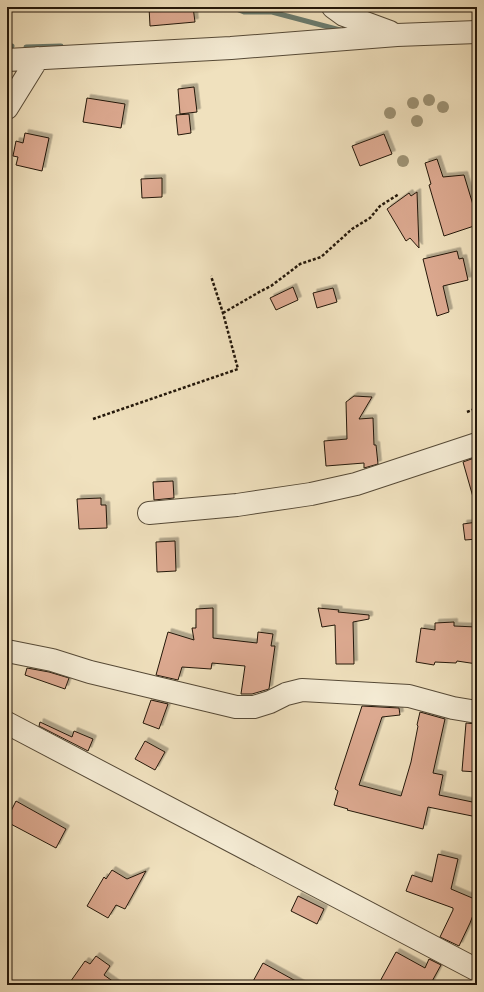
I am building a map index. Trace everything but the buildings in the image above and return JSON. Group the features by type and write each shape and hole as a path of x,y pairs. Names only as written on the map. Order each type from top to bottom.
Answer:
{"street":[{"path":"333,7 344,15 397,35"},
{"path":"7,60 232,48 397,35 477,32"},
{"path":"7,108 38,58"},
{"path":"149,513 237,504 311,494 356,484 477,444"},
{"path":"7,651 52,660 90,672 236,707 254,707 270,702 286,694 302,690 409,696 453,708 477,712"},
{"path":"7,723 477,970"}],"path":[{"path":"223,312 271,286 300,264 321,257 352,229 370,218 380,206 399,194"},
{"path":"93,418 238,369 223,312 211,276"},
{"path":"467,412 477,408"}],"waterway":[{"path":"231,7 244,12 272,12 340,30"},
{"path":"7,46 12,46"},
{"path":"26,47 61,46"}]}
